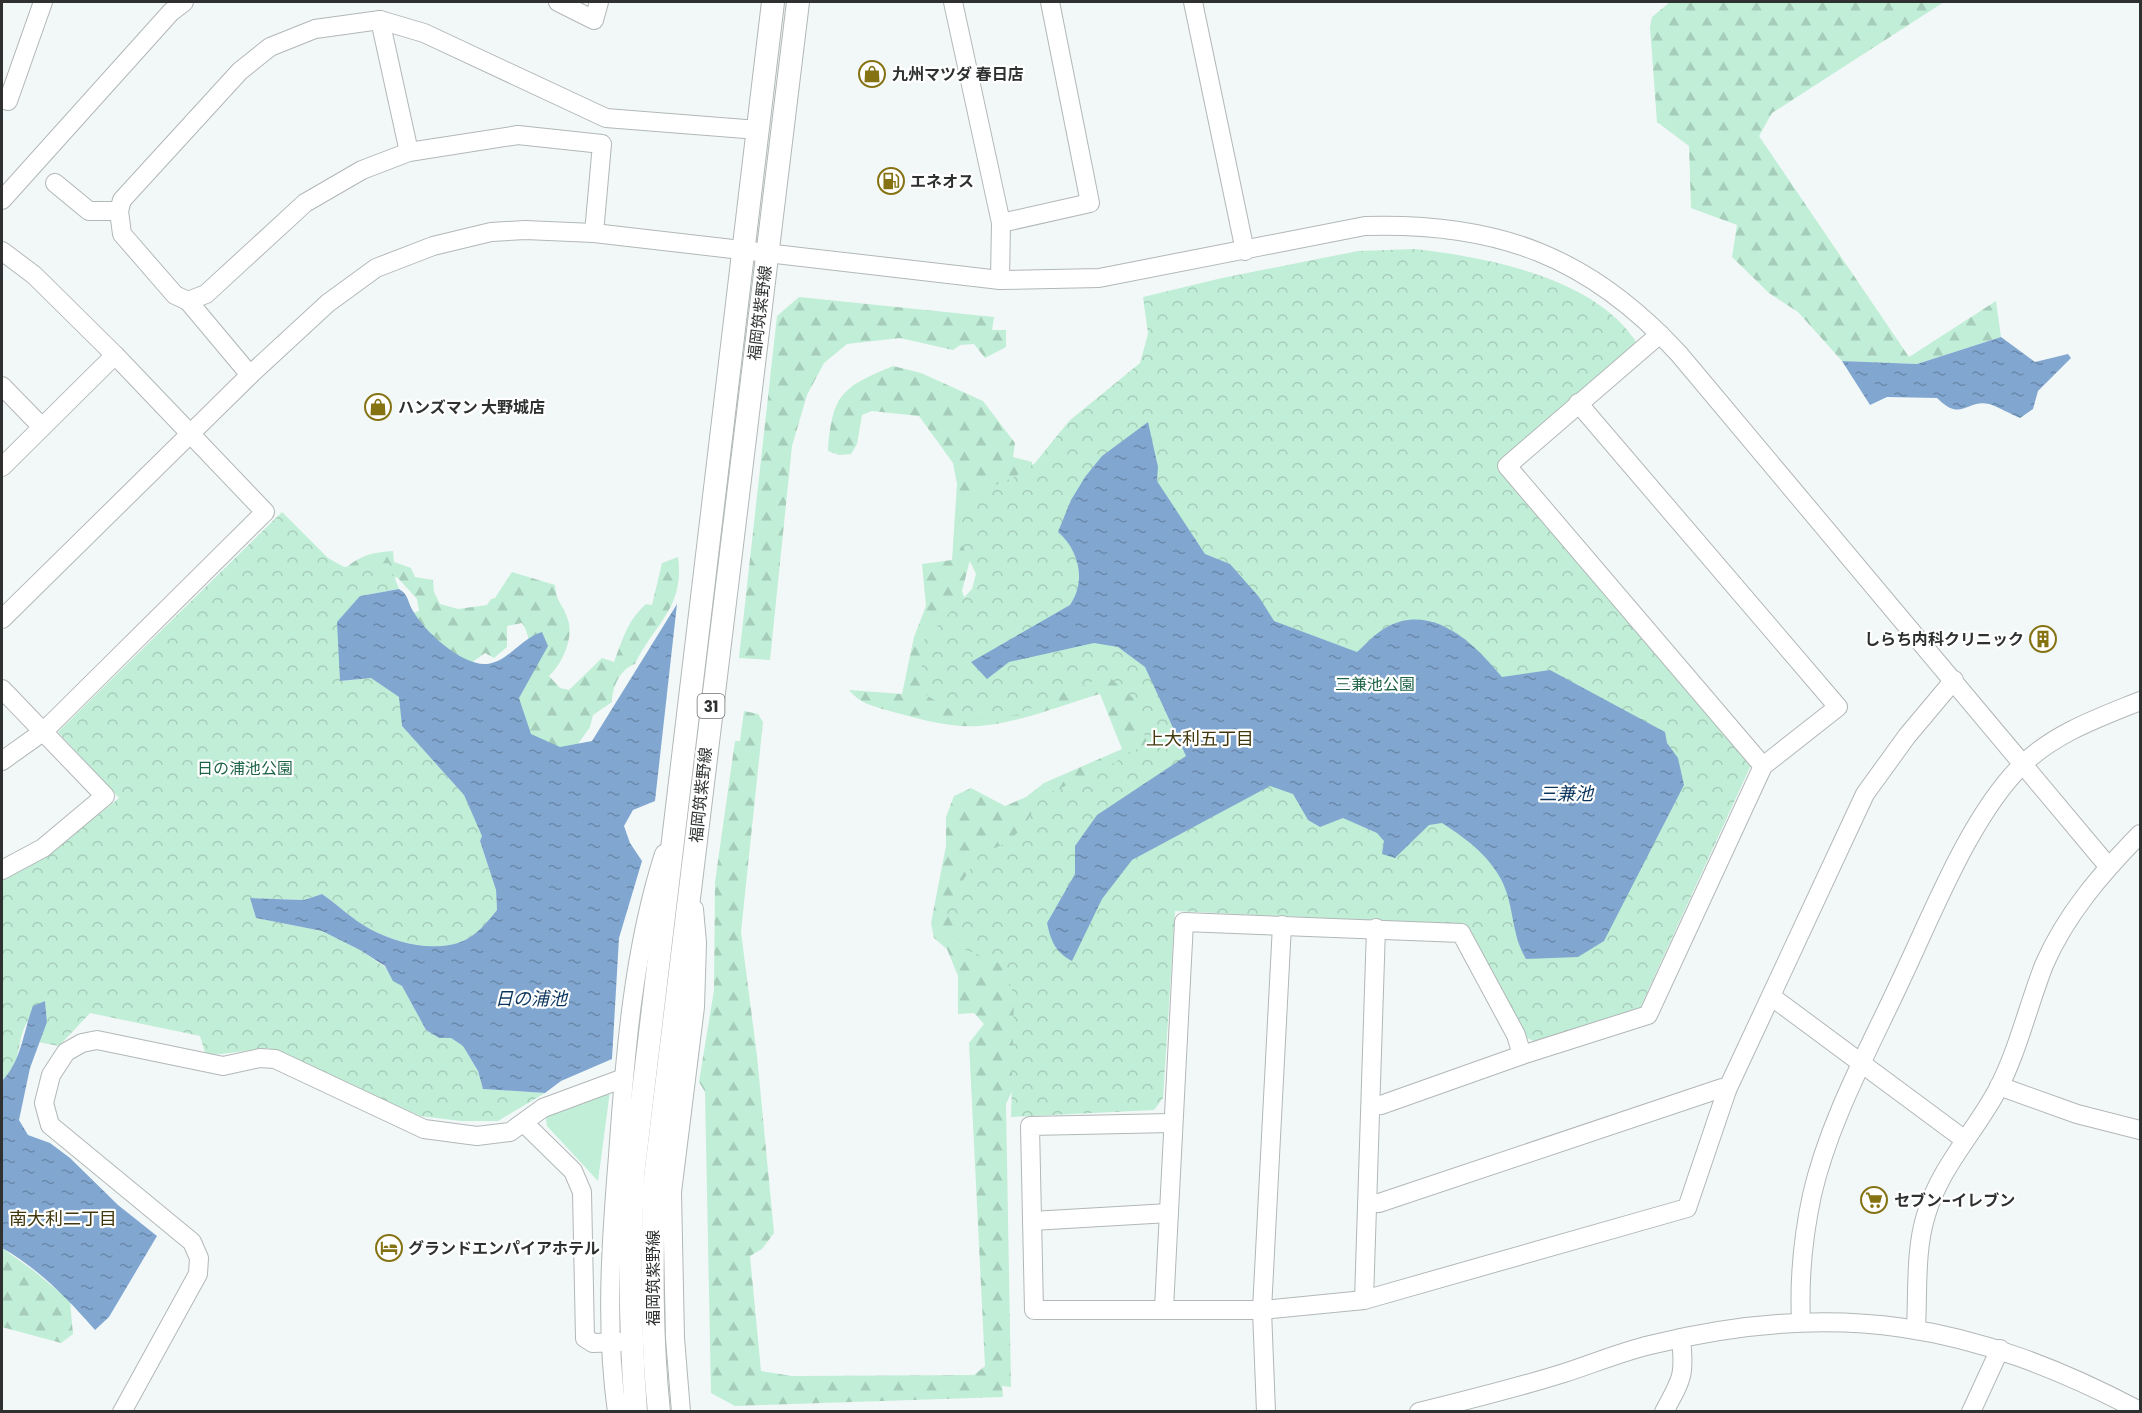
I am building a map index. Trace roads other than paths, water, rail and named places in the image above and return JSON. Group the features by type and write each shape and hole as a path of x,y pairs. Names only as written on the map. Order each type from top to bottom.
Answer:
{"main road":[{"name":"福岡筑紫野線","path":"660,1412 653,1352 654,1186 692,884 712,691 756,253 758,130 773,2"},
{"name":"福岡筑紫野線","path":"636,1412 630,1326 629,1252 633,1176 675,821 756,253 798,2"}],"street":[{"path":"2,99 8,101 43,2"},
{"path":"2,200 171,12 184,2"},
{"path":"558,2 594,20 599,2"},
{"path":"953,2 1001,223 1000,280"},
{"path":"1001,223 1090,203 1050,2"},
{"path":"1193,2 1245,251"},
{"path":"250,375 188,301 175,295 122,234 118,212 123,200 240,71 270,47 315,29 380,20 434,37 606,118 758,130"},
{"path":"380,20 409,152"},
{"path":"594,233 606,118"},
{"path":"188,301 206,294 305,203 362,170 409,152 518,135 602,144"},
{"path":"55,183 89,212 118,212"},
{"path":"2,619 190,431 328,303 376,268 433,246 491,232 525,230 594,233 1000,280 1099,278 1365,226 1411,225 1487,235 1544,253 1620,297 1660,334 1954,680 2022,765 2108,866"},
{"path":"2,251 34,275 115,355 265,512 44,731 2,761"},
{"path":"1660,334 1507,466 1763,766"},
{"path":"2,467 115,355"},
{"path":"2,386 42,428"},
{"path":"1371,1106 1381,1105 1522,1055 1648,1015 1763,766 1838,707 1578,403"},
{"path":"1172,1123 1030,1126 1034,1310 1164,1308 1262,1310 1364,1300 1687,1208 1727,1090 1772,998 1865,794 1906,736 1954,680"},
{"path":"2,689 105,796 43,848 2,870"},
{"path":"1801,1321 1799,1281 1812,1195 1828,1140 1942,892 1981,817 2003,785 2046,745 2074,728 2140,701"},
{"path":"617,1412 611,1248 624,1078 633,996 656,881 675,821"},
{"path":"1916,1328 1925,1216 1939,1180 1983,1115 1999,1086 2044,966 2060,933 2108,866 2140,834"},
{"path":"681,1412 670,1338 672,1192 695,1007 697,943 692,884"},
{"path":"1164,1308 1184,922 1461,933 1516,1035 1522,1055"},
{"path":"1266,1412 1262,1310 1282,925"},
{"path":"1364,1300 1369,1203 1376,928"},
{"path":"1772,998 1965,1140"},
{"path":"122,1412 198,1274 199,1258 192,1242 50,1125 46,1116 46,1089 51,1075 66,1052 97,1040 223,1066 260,1058 275,1059 424,1129 477,1136 510,1132 543,1108 624,1078"},
{"path":"1999,1086 2077,1114 2140,1130"},
{"path":"1369,1203 1379,1203 1722,1088 1727,1090"},
{"path":"524,1123 578,1180 582,1192 583,1334 588,1342 616,1343"},
{"path":"1032,1221 1169,1213"},
{"path":"1419,1412 1495,1393 1648,1345 1726,1329 1801,1321 1838,1321 1916,1328 2000,1349 2069,1376 2140,1410"},
{"path":"1664,1412 1680,1382 1684,1368 1681,1338"},
{"path":"1971,1412 2000,1349"}],"water":[{"path":"2001,337 2035,362 2068,354 2071,358 2038,391 2033,409 2020,418 1989,404 1981,403 1958,410 1952,409 1937,398 1887,397 1870,405 1842,361 1917,364"},
{"name":"三兼池","path":"1148,422 1158,467 1157,481 1205,554 1230,564 1259,597 1274,621 1357,652 1381,630 1402,621 1419,620 1436,623 1466,640 1502,677 1550,670 1665,732 1667,743 1678,758 1684,785 1604,941 1578,957 1526,959 1517,936 1508,897 1498,874 1491,863 1473,845 1453,830 1442,823 1429,825 1395,858 1382,854 1384,841 1377,833 1343,818 1320,827 1308,820 1293,794 1270,786 1132,860 1102,899 1072,961 1058,950 1052,941 1047,923 1075,874 1075,846 1097,815 1186,756 1145,667 1118,647 1094,643 1009,662 987,679 971,662 1070,605 1078,587 1078,567 1071,548 1058,532 1071,500 1085,477 1102,456"},
{"name":"日の浦池","path":"399,589 406,596 418,619 435,637 456,653 477,663 487,664 502,659 528,639 542,632 548,646 519,698 531,734 560,747 592,741 677,604 655,801 633,810 624,826 630,843 642,861 619,938 612,1059 561,1081 545,1093 483,1089 478,1071 463,1046 451,1038 439,1038 426,1030 402,986 393,981 385,966 360,950 322,931 256,918 250,898 304,900 322,894 380,934 403,942 428,946 452,945 463,941 478,931 497,910 496,890 480,841 482,836 464,795 402,726 399,697 371,678 340,681 337,622 360,596"},
{"path":"45,1001 47,1022 30,1068 19,1120 28,1135 50,1143 70,1158 118,1205 157,1236 109,1317 95,1330 52,1285 28,1265 2,1248 2,1081 18,1055 33,1006"}],"place":[{"name":"九州マツダ 春日店","path":"872,74"},
{"name":"エネオス","path":"891,181"},
{"name":"ハンズマン 大野城店","path":"378,407"},
{"name":"しらち内科クリニック","path":"2043,639"},
{"name":"セブン-イレブン","path":"1874,1200"},
{"name":"グランドエンパイアホテル","path":"389,1248"}],"district":[{"name":"上大利五丁目","path":"1200,738"},
{"name":"南大利二丁目","path":"63,1218"}],"park label":[{"name":"三兼池公園","path":"1375,684"},
{"name":"日の浦池公園","path":"245,768"}]}
